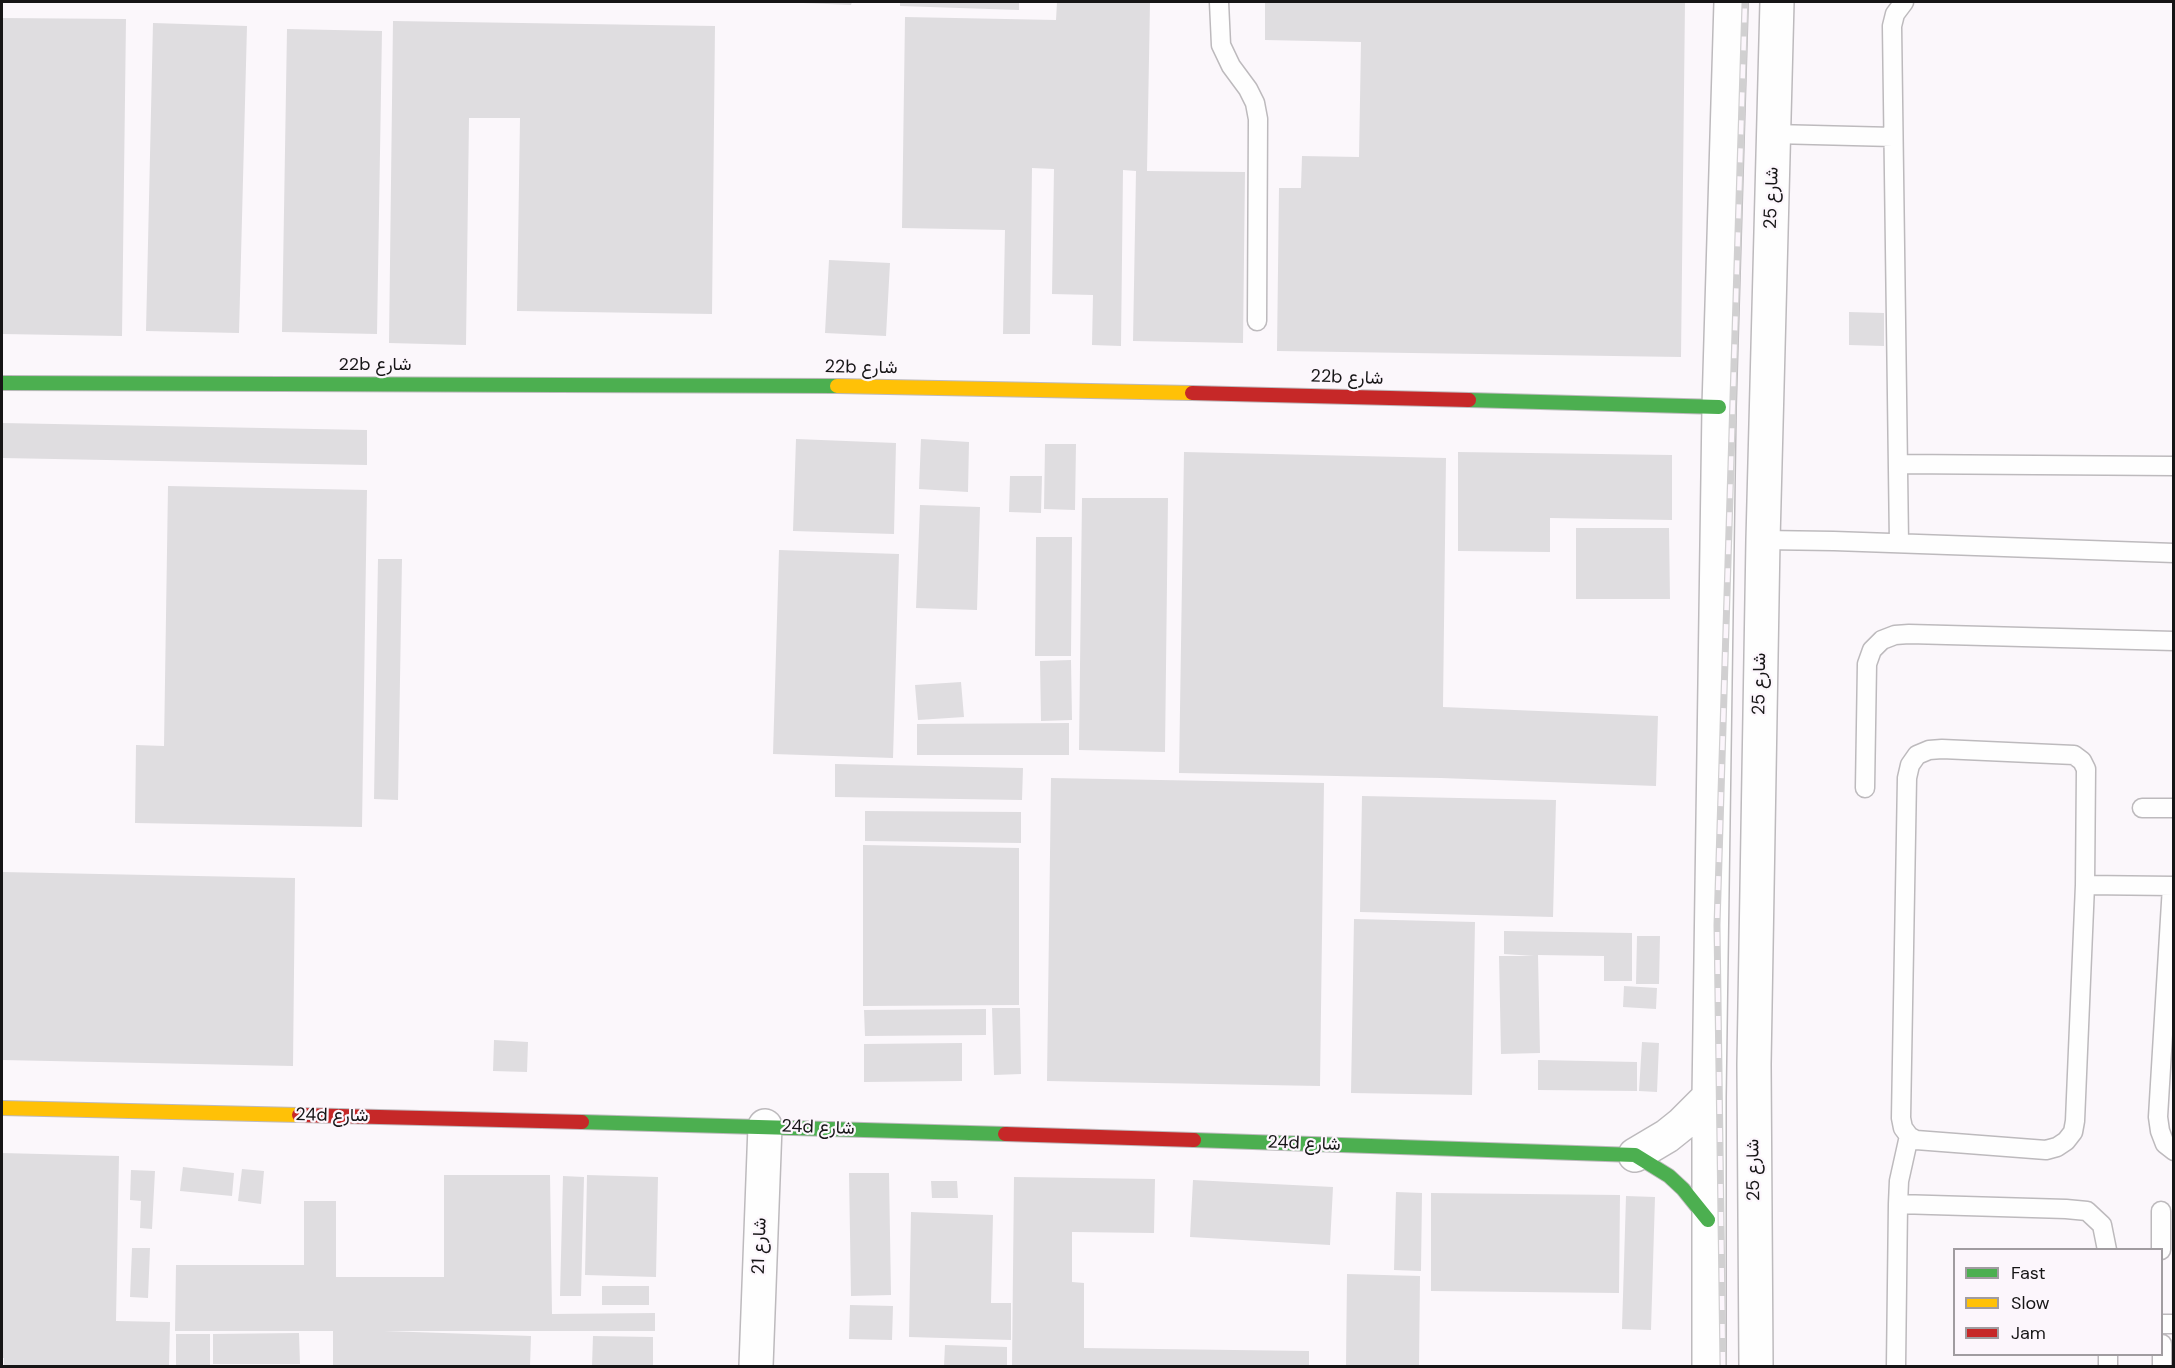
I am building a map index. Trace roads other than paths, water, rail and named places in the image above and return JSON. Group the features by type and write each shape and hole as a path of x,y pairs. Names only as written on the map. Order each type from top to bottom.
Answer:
{"street":[{"path":"1709,1366 1709,1097 1719,407 1731,2"},
{"name":"شارع 25","path":"1756,1366 1754,1086 1763,540 1777,2"},
{"name":"22b شارع","path":"2,383 829,386 1258,393 1719,407"},
{"path":"1635,1155 1667,1136 1709,1097"},
{"name":"24d شارع","path":"2,1108 765,1126 1635,1155 1669,1176 1683,1189 1708,1220"},
{"name":"شارع 21","path":"756,1366 765,1126"}],"lane":[{"path":"1219,2 1221,45 1231,66 1248,88 1255,103 1258,119 1257,321"},
{"path":"1899,543 1892,26 1895,14 1904,2"},
{"path":"1774,134 1893,137"},
{"path":"1898,464 2174,466"},
{"path":"1763,540 2174,553"},
{"path":"1865,788 1867,663 1872,650 1882,640 1895,635 1909,634 2174,641"},
{"path":"1935,749 2074,755 2082,761 2086,769 2086,778 2085,885 2073,1132 2057,1147 2046,1149 1925,1141 1909,1136 1903,1128 1901,1118 1906,789 1910,765 1917,755 1935,749"},
{"path":"2142,808 2174,808"},
{"path":"2085,885 2173,886 2158,1117 2165,1144 2174,1151"},
{"path":"1896,1366 1899,1181 1909,1136"},
{"path":"1898,1204 2086,1211 2102,1225 2107,1248"},
{"path":"2161,1211 2161,1248"}],"railway":[{"path":"1723,1366 1717,925 1745,2"}]}
